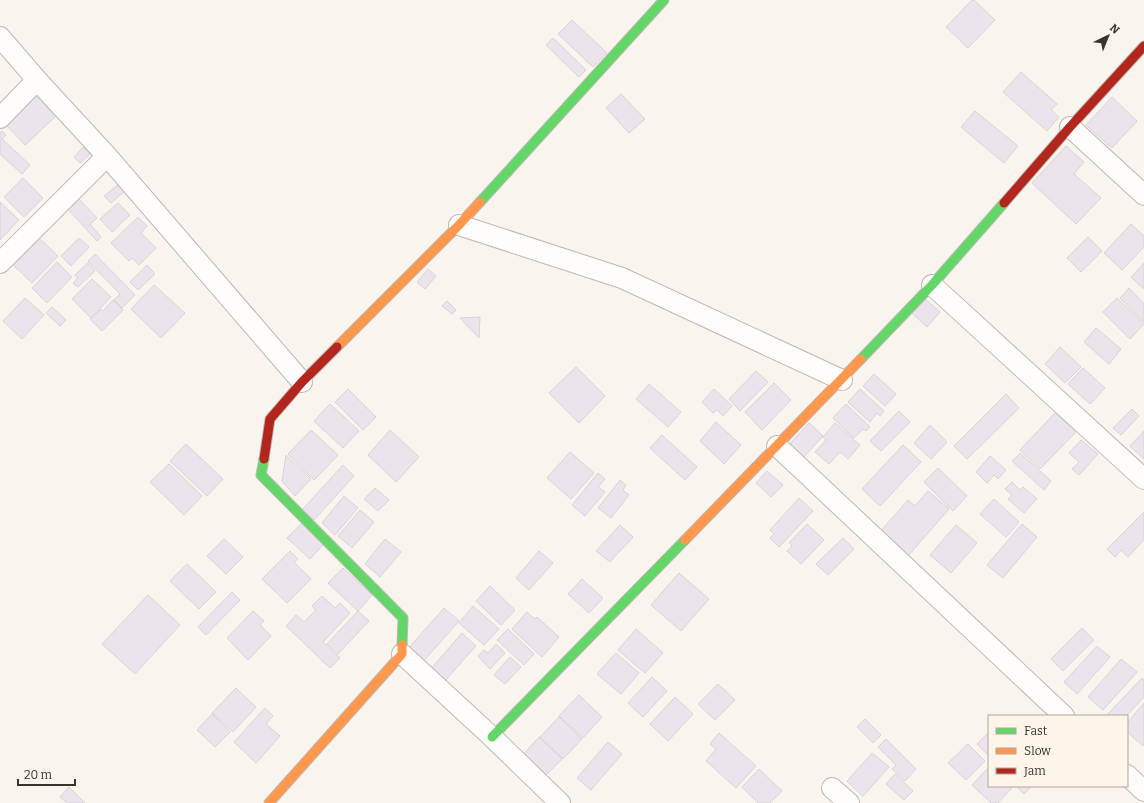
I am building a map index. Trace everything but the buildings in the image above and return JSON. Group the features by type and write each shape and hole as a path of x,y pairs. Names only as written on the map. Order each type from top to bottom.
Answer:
{"street":[{"path":"269,803 402,654 403,618 261,475 270,419 302,382 459,224 664,0"},
{"path":"0,37 37,80 107,156 302,382"},
{"path":"492,736 842,380 932,285 1070,127 1144,46"},
{"path":"0,118 37,80"},
{"path":"1070,127 1144,195"},
{"path":"0,263 107,156"},
{"path":"459,224 622,278 842,380"},
{"path":"932,285 1144,479"},
{"path":"777,446 1063,715"},
{"path":"402,654 492,736 560,803"},
{"path":"1128,776 1144,791"},
{"path":"832,788 849,803"}],"traffic: fast":[{"path":"480,202 664,0"},
{"path":"861,359 932,285 1004,203"},
{"path":"264,459 261,475 403,618 402,645"},
{"path":"492,737 685,540"}],"traffic: slow":[{"path":"337,347 480,202"},
{"path":"685,540 861,359"},
{"path":"269,803 402,654 402,645"}],"traffic: jam":[{"path":"1004,203 1070,127 1144,46"},
{"path":"264,459 270,419 302,382 337,347"}]}
